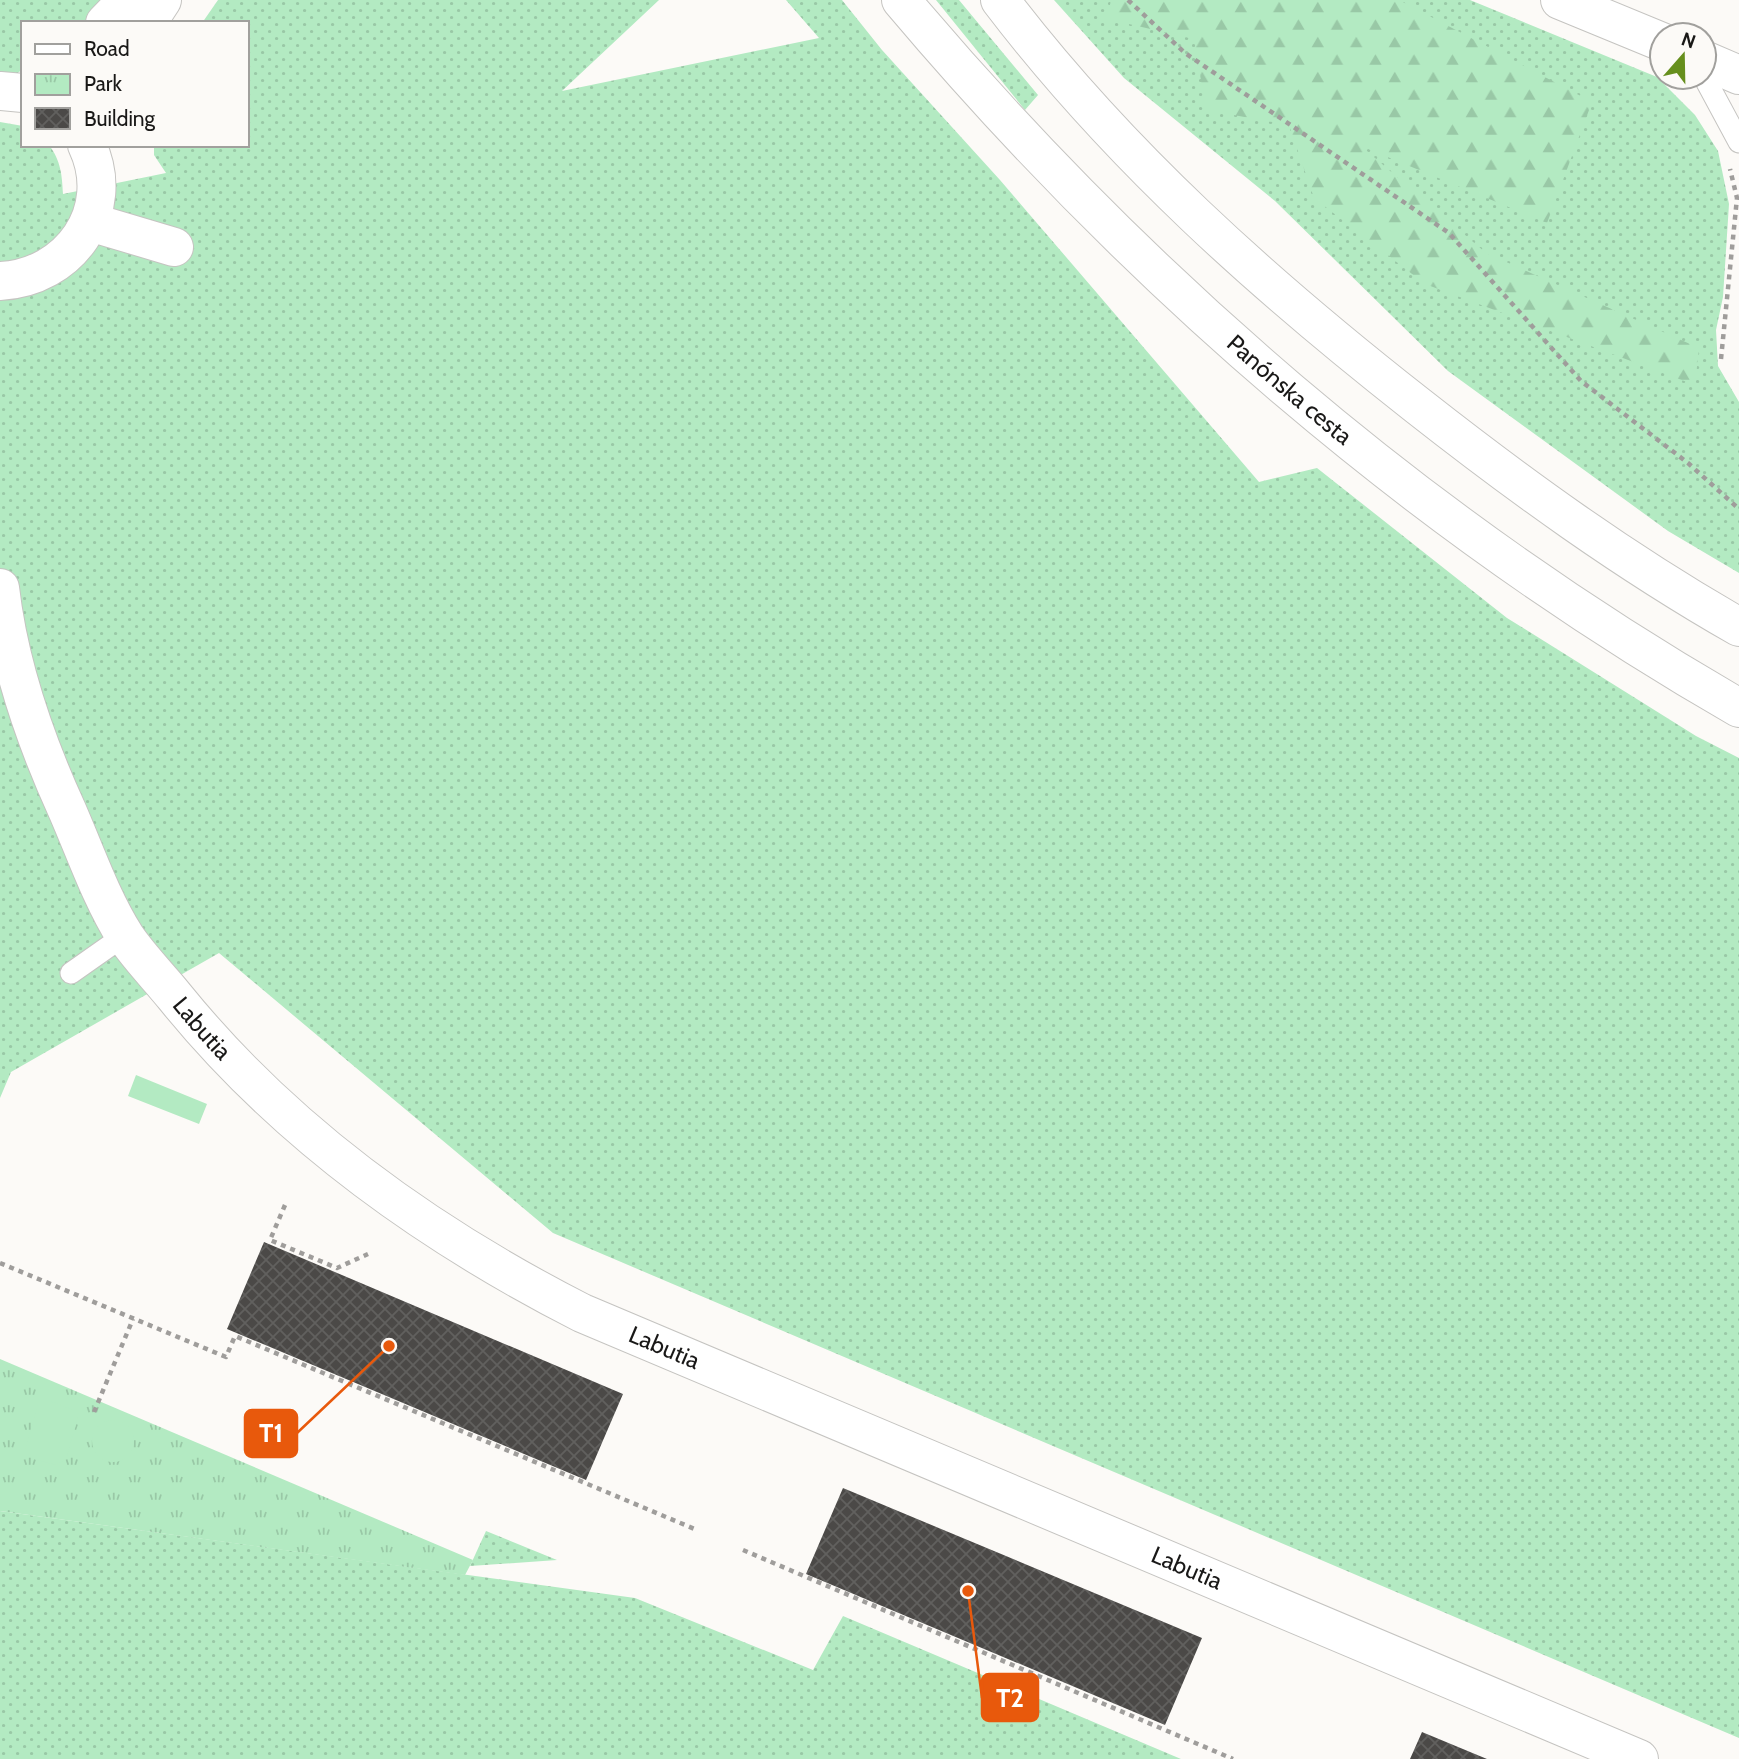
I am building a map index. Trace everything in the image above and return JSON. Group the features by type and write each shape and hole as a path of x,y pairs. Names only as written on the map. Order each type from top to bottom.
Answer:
{"street":[{"path":"107,21 127,0"},
{"path":"148,21 162,0"},
{"name":"Panónska cesta","path":"901,0 1047,166 1250,358 1464,530 1579,610 1739,708"},
{"path":"1000,0 1043,57 1120,142 1200,221 1328,335 1561,515 1739,627"},
{"path":"1560,0 1648,36"},
{"path":"1718,66 1739,75"},
{"path":"0,91 21,93"},
{"path":"0,281 41,274 61,261 79,243 97,200 97,177 89,147"},
{"path":"90,222 174,247"},
{"name":"Labutia","path":"0,589 4,621 36,741 125,935 191,1017 267,1099 332,1154 400,1205 481,1258 582,1313 784,1396 950,1471 1639,1759"}],"lane":[{"path":"1712,91 1739,142"},
{"path":"71,973 125,935"}],"path":[{"path":"1128,0 1185,53 1449,233 1581,381 1688,463 1739,509"},
{"path":"1721,359 1737,198 1728,161"},
{"path":"285,1205 270,1240 337,1268 368,1254"},
{"path":"0,1264 226,1357 235,1336 697,1530"},
{"path":"94,1412 133,1319"},
{"path":"743,1550 1233,1759"}],"green space":[{"path":"0,0 117,0 89,21 21,21 21,70 0,86"},
{"path":"218,0 659,0 562,91 819,38 786,0 842,0 882,50 1000,180 1259,482 1317,468 1507,618 1696,736 1739,758 1739,1738 553,1233 219,953 11,1072 0,1098 0,122 21,126 21,147 50,147 60,168 63,194 166,173 154,155 154,147 248,147 248,21 203,21"},
{"path":"936,0 959,0 1038,95 1025,110"},
{"path":"1054,0 1470,0 1648,73 1648,91 1671,91 1695,115 1718,151 1729,204 1723,297 1716,330 1718,366 1739,402 1739,573 1668,531 1448,371 1275,201 1124,78"},
{"path":"1111,0 1399,0 1592,102 1547,223 1361,146 1486,253 1699,348 1695,385 1425,284 1314,198 1289,125 1206,110 1194,39 1107,19"},
{"path":"136,1075 207,1104 199,1124 128,1096"},
{"path":"0,1359 473,1560 465,1575 0,1511"},
{"path":"50,1401 71,1409 78,1418 66,1459 56,1465 34,1459 25,1450 38,1405"},
{"path":"113,1420 128,1426 134,1441 128,1456 113,1462 98,1456 92,1441 98,1426"},
{"path":"0,1511 635,1598 813,1670 843,1616 1181,1759 0,1759"},
{"path":"486,1531 557,1560 470,1566"}],"building":[{"path":"264,1242 623,1394 586,1480 227,1329"},
{"path":"843,1488 1202,1638 1165,1725 806,1574"},
{"path":"1422,1732 1487,1759 1410,1759"}],"place":[{"name":"T1","path":"389,1346"},
{"name":"T2","path":"968,1591"}]}
